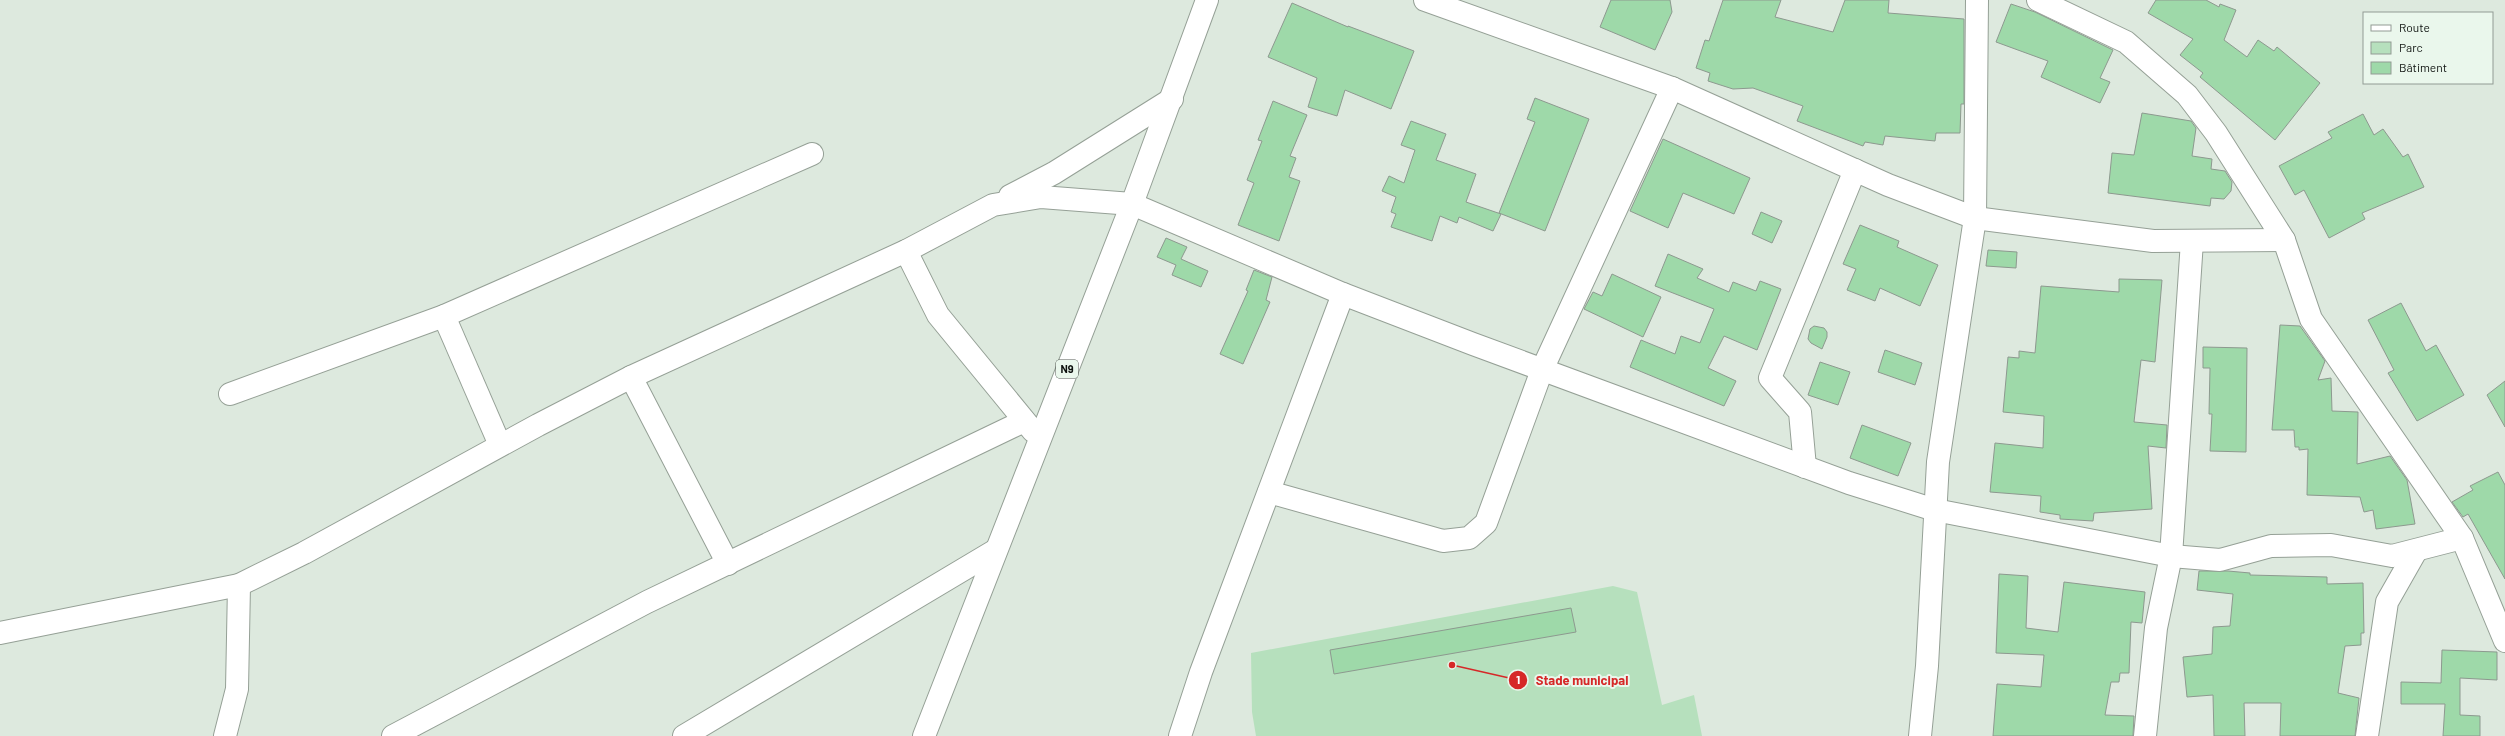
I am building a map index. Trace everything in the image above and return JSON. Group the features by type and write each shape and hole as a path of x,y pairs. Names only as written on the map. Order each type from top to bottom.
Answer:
{"main road":[{"name":"N9","path":"924,736 1132,204 1172,99 1207,0"},
{"path":"1425,0 1672,88 1855,170 1975,218 2153,241 2284,240"},
{"path":"1920,736 1927,666 1938,462 1975,218 1977,0"},
{"path":"2038,0 2126,42 2187,95 2216,134 2284,240 2311,319 2462,538 2505,640"},
{"path":"1269,492 1444,540 1469,538 1486,524 1542,370 1672,88"},
{"path":"0,633 239,585 304,553 500,445 631,377 906,251 1054,173 1172,99"},
{"path":"230,394 444,316 812,154"},
{"path":"1805,467 1800,412 1770,378 1855,170"},
{"path":"994,205 1042,197 1132,204 1343,294 1542,370 1805,467 1935,510 2171,556 2220,560 2271,546 2331,545 2392,556 2462,538"},
{"path":"2145,736 2156,628 2171,556 2192,241"},
{"path":"906,251 938,314 1024,421 1040,438"},
{"path":"1180,736 1343,294"},
{"path":"444,316 500,445"},
{"path":"631,377 728,564"},
{"path":"393,736 647,602 1024,421"},
{"path":"684,736 996,550"},
{"path":"2367,736 2387,602 2416,551"},
{"path":"225,736 237,689 239,585"}],"green space":[{"path":"1613,586 1637,592 1662,705 1694,695 1702,736 1256,736 1252,712 1251,653"}],"building":[{"path":"1611,0 1670,0 1672,12 1655,50 1600,27"},
{"path":"1723,0 1781,0 1775,17 1833,32 1845,0 1889,0 1888,13 1964,19 1964,104 1961,104 1960,133 1936,133 1935,141 1885,136 1883,145 1865,142 1863,146 1797,121 1803,106 1753,88 1733,89 1708,81 1710,73 1696,68 1705,40 1709,41"},
{"path":"2156,0 2206,0 2219,7 2220,4 2236,10 2224,40 2247,57 2258,40 2274,51 2277,47 2320,83 2275,140 2200,77 2203,73 2180,55 2193,39 2148,13"},
{"path":"1292,3 1348,27 1414,51 1391,109 1345,90 1337,116 1308,107 1317,78 1268,57"},
{"path":"2011,4 2035,12 2113,50 2100,78 2110,82 2100,103 2041,77 2048,61 1996,42"},
{"path":"1535,98 1589,119 1545,231 1499,213 1535,122 1527,119"},
{"path":"1273,101 1307,115 1290,156 1296,158 1289,177 1300,181 1279,241 1238,225 1254,183 1247,180 1262,141 1258,140"},
{"path":"2142,113 2191,121 2196,128 2192,156 2212,159 2211,169 2225,171 2232,182 2231,191 2224,199 2211,198 2210,206 2108,193 2112,153 2134,155"},
{"path":"2363,114 2374,135 2383,129 2403,157 2408,154 2424,187 2362,213 2365,219 2329,238 2304,190 2295,195 2279,166 2332,138 2328,132"},
{"path":"1411,121 1446,134 1436,160 1476,174 1466,202 1501,214 1493,231 1459,217 1457,223 1440,216 1432,241 1391,227 1396,214 1391,212 1396,197 1382,191 1389,176 1404,183 1415,150 1401,145"},
{"path":"1663,139 1750,178 1734,214 1683,193 1668,228 1630,211"},
{"path":"1761,212 1782,221 1772,243 1752,234"},
{"path":"1860,225 1899,241 1897,247 1938,265 1920,306 1880,288 1875,301 1847,290 1856,269 1843,264"},
{"path":"1166,238 1187,247 1181,259 1208,271 1201,287 1172,275 1176,265 1157,257"},
{"path":"1988,250 2017,252 2016,268 1986,266"},
{"path":"1668,254 1703,269 1697,278 1729,292 1733,282 1756,291 1760,281 1781,289 1757,350 1724,336 1708,368 1736,381 1724,406 1630,367 1641,340 1675,354 1681,336 1700,343 1714,309 1655,286"},
{"path":"1254,270 1272,277 1266,300 1270,302 1243,364 1220,354 1248,291 1246,290"},
{"path":"1612,274 1661,297 1643,337 1584,309 1593,292 1602,296"},
{"path":"2119,279 2162,280 2155,362 2141,360 2134,422 2167,425 2166,448 2148,446 2152,509 2094,513 2093,521 2060,519 2060,515 2040,512 2041,496 1990,492 1995,443 2043,448 2044,416 2003,412 2008,357 2019,358 2019,351 2035,353 2041,286 2119,292"},
{"path":"2401,303 2426,351 2436,345 2464,395 2417,421 2388,373 2394,370 2368,320"},
{"path":"2280,325 2300,326 2325,361 2318,380 2331,378 2332,411 2358,412 2357,464 2390,456 2407,480 2415,524 2376,529 2373,510 2364,512 2360,497 2307,495 2308,449 2299,450 2299,447 2295,447 2294,430 2272,430"},
{"path":"1814,326 1824,328 1827,332 1827,337 1822,349 1811,343 1808,339 1810,329"},
{"path":"2203,347 2247,348 2246,452 2210,451 2212,414 2209,414 2210,368 2203,368"},
{"path":"1885,350 1922,363 1915,385 1878,372"},
{"path":"1820,362 1850,372 1838,405 1808,395"},
{"path":"2505,381 2505,427 2487,395"},
{"path":"1862,425 1911,443 1898,476 1850,458"},
{"path":"2498,472 2505,485 2505,579 2468,514 2463,517 2452,502 2473,490 2470,486"},
{"path":"2199,571 2228,571 2250,573 2250,575 2327,577 2327,584 2363,583 2364,633 2361,633 2361,645 2345,646 2338,693 2359,698 2355,736 2280,736 2281,703 2244,703 2245,736 2214,736 2213,695 2187,697 2183,657 2212,654 2213,627 2230,626 2233,594 2197,590"},
{"path":"1999,574 2028,576 2026,628 2058,632 2064,582 2145,592 2142,623 2131,622 2129,673 2120,673 2119,682 2111,682 2105,715 2134,716 2133,736 1993,736 1997,684 2041,687 2044,655 1996,653"},
{"path":"1571,608 1576,632 1334,674 1330,650"},
{"path":"2442,650 2497,652 2497,680 2460,678 2460,715 2480,716 2480,736 2443,736 2445,704 2401,704 2401,682 2441,683"}],"place":[{"name":"Stade municipal","path":"1452,665"}]}
